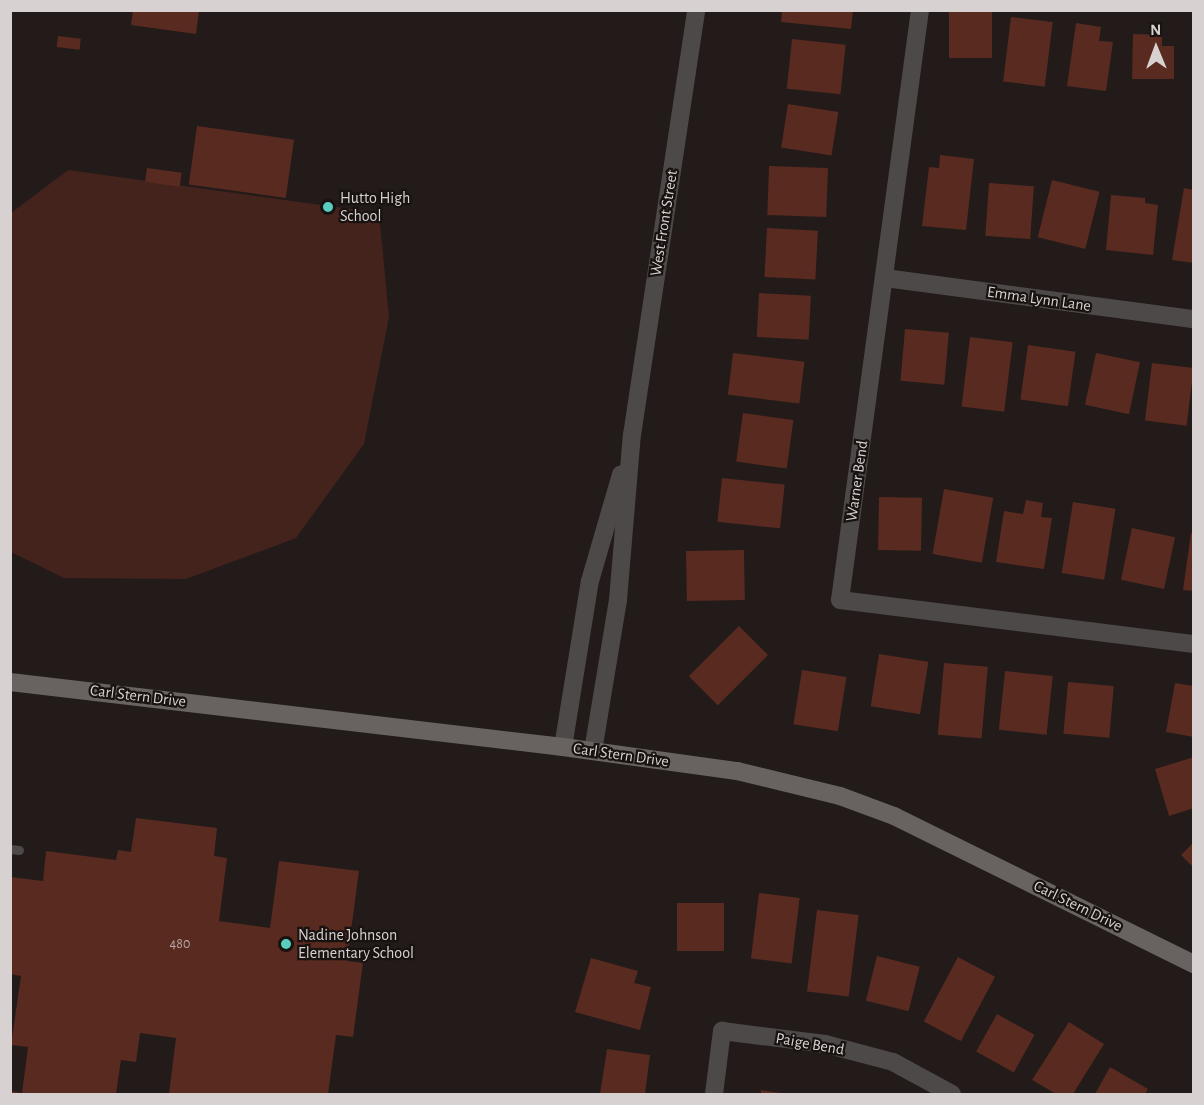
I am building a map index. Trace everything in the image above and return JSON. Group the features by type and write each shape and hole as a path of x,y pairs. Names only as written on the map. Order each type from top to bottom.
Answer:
{"street":[{"name":"West Front Street","path":"593,751 618,600 632,435 696,10"},
{"name":"Warner Bend","path":"920,10 840,600 1194,644"},
{"name":"Emma Lynn Lane","path":"885,278 1194,320"},
{"name":"West Front Street","path":"563,747 590,581 632,435"},
{"name":"Carl Stern Drive","path":"10,682 563,747 737,771 840,796 894,816 1194,964"},
{"name":"Paige Bend","path":"714,1095 722,1032 825,1044 893,1062 952,1095"}],"shaded area":[{"path":"68,170 379,213 389,317 364,444 296,538 186,579 64,578 11,552 11,213"}],"building":[{"path":"133,10 199,10 196,34 131,25"},
{"path":"782,10 853,10 851,29 781,22"},
{"path":"949,10 992,10 992,58 949,58"},
{"path":"1011,17 1053,22 1045,87 1003,82"},
{"path":"1076,23 1101,27 1099,41 1113,42 1106,91 1067,86"},
{"path":"1133,34 1162,35 1162,46 1174,46 1174,79 1132,79"},
{"path":"58,36 81,39 79,50 57,47"},
{"path":"792,39 846,45 840,94 787,89"},
{"path":"788,104 838,112 831,155 781,147"},
{"path":"197,126 294,140 286,198 189,184"},
{"path":"940,155 974,159 966,230 922,226 929,167 939,168"},
{"path":"769,166 828,168 826,217 767,215"},
{"path":"147,168 182,173 180,187 145,182"},
{"path":"1052,180 1100,192 1085,249 1038,237"},
{"path":"989,183 1034,186 1030,239 985,236"},
{"path":"1184,188 1194,190 1194,263 1172,260"},
{"path":"1111,195 1145,198 1145,203 1158,205 1153,255 1106,250"},
{"path":"767,228 818,231 815,280 764,277"},
{"path":"759,293 811,296 809,340 757,337"},
{"path":"905,329 949,333 944,385 900,381"},
{"path":"970,337 1013,342 1004,412 961,406"},
{"path":"1028,345 1076,352 1068,406 1020,399"},
{"path":"733,353 804,362 799,403 728,395"},
{"path":"1096,353 1140,362 1129,414 1085,405"},
{"path":"1152,363 1194,368 1187,426 1145,421"},
{"path":"743,413 794,420 787,469 736,462"},
{"path":"722,478 785,485 780,528 717,522"},
{"path":"944,489 993,498 982,563 933,554"},
{"path":"879,497 922,498 921,551 878,550"},
{"path":"1026,500 1043,503 1041,517 1052,518 1044,569 996,562 1004,511 1023,514"},
{"path":"1073,502 1115,509 1104,580 1062,573"},
{"path":"1132,528 1175,537 1164,589 1121,580"},
{"path":"1191,533 1194,533 1194,591 1183,590"},
{"path":"744,550 745,600 687,601 686,551"},
{"path":"739,626 768,655 718,705 689,676"},
{"path":"879,654 928,662 920,714 871,706"},
{"path":"944,663 988,667 982,739 938,735"},
{"path":"802,670 846,677 838,731 793,724"},
{"path":"1005,671 1053,676 1047,735 999,730"},
{"path":"1068,682 1114,686 1109,738 1063,734"},
{"path":"1175,683 1194,686 1194,737 1166,732"},
{"path":"1194,757 1194,808 1169,816 1155,769"},
{"path":"136,818 217,828 214,856 227,858 219,921 270,928 279,861 359,871 347,961 363,963 353,1037 336,1035 328,1094 169,1094 176,1038 140,1033 136,1062 121,1060 116,1094 10,1094 10,1091 22,1093 28,1047 11,1045 21,976 10,974 10,877 43,881 46,851 116,860 118,850 131,852"},
{"path":"1194,842 1194,868 1181,855"},
{"path":"759,893 800,898 792,964 751,959"},
{"path":"677,903 724,903 724,951 677,951"},
{"path":"817,910 859,915 849,997 807,991"},
{"path":"877,956 920,967 909,1011 866,1001"},
{"path":"958,957 995,977 961,1041 924,1021"},
{"path":"591,958 638,971 634,983 651,987 640,1030 575,1012"},
{"path":"997,1014 1035,1035 1014,1072 976,1052"},
{"path":"1069,1022 1104,1044 1073,1094 1056,1094 1032,1080"},
{"path":"607,1049 650,1055 645,1094 600,1094"},
{"path":"1110,1067 1148,1089 1145,1094 1095,1094"},
{"path":"761,1090 781,1093 781,1094 761,1094"}],"place":[{"name":"Hutto High School","path":"328,207"},
{"name":"Nadine Johnson Elementary School","path":"286,944"}]}
